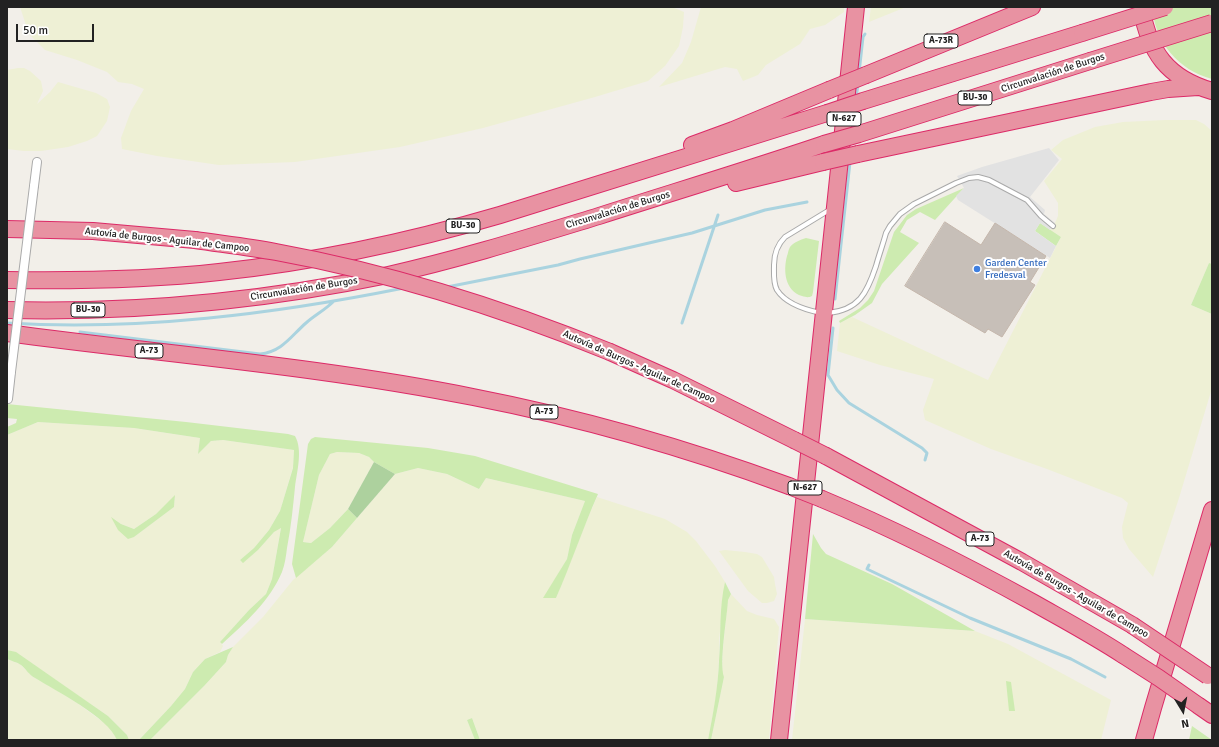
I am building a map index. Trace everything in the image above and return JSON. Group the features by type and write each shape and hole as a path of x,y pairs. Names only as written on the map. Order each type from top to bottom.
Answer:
{"highway":[{"name":"N-627","path":"779,740 856,7"},
{"name":"A-73R","path":"866,74 1016,7"},
{"path":"866,74 1032,7"},
{"path":"1141,7 1147,34 1152,46 1164,63 1180,77 1205,89"},
{"name":"BU-30","path":"7,280 111,280 218,272 316,258 397,242 500,215 1165,7"},
{"name":"Circunvalación de Burgos","path":"7,310 117,309 221,302 324,287 388,275 445,261 580,222 1090,60 1212,23"},
{"name":"BU-30","path":"397,242 673,152 733,130 866,74"},
{"path":"445,261 552,235 743,181 858,154 1151,92 1168,89 1205,89"},
{"name":"Autovía de Burgos - Aguilar de Campoo","path":"7,229 93,231 195,240 300,256 403,280 552,328 673,380 826,456 1022,562 1132,625 1210,677"},
{"name":"A-73","path":"7,332 343,375 477,397 571,419 670,446 790,486 882,526 957,562 1060,618 1123,655 1206,711"},
{"path":"1144,740 1212,510"}],"street":[{"path":"8,399 37,162"}],"lane":[{"path":"834,207 779,242 774,259 774,281 777,290 782,296 791,303 808,310 824,313 837,311 852,306 864,295 869,286 886,233 900,214 914,204 961,181 978,177 989,180 1027,200 1040,216 1053,226"}],"green space":[{"path":"20,7 672,7 684,12 679,46 665,66 648,81 483,128 400,147 295,162 219,165 157,156 122,149 121,138 131,111 144,89 132,84 118,82 107,72 77,60 45,50 29,34"},
{"path":"701,7 844,7 844,12 825,25 810,29 800,44 766,65 758,75 743,81 737,69 725,67 659,87 682,63 691,42"},
{"path":"871,7 906,7 869,22"},
{"path":"1152,7 1212,7 1212,79 1189,69 1170,53 1158,32"},
{"path":"24,68 30,71 41,81 43,91 37,104 58,82 96,93 107,99 110,107 107,121 97,136 68,147 41,151 7,149 7,70"},
{"path":"1196,120 1204,124 1212,131 1212,264 1209,263 1191,305 1212,314 1212,388 1179,498 1153,577 1129,549 1123,538 1122,527 1128,503 1122,498 991,449 925,420 923,410 934,379 880,365 837,351 840,323 852,317 988,380 1061,237 1050,230 1058,216 1058,203 1044,181 1062,159 1051,150 1063,140 1095,127 1123,122"},
{"path":"964,188 935,220 920,212 907,220 900,232 919,243 882,284 872,303 840,323 839,321 860,308 874,291 894,232 907,215 916,209"},
{"path":"1040,223 1061,237 1056,246 1035,231"},
{"path":"806,238 819,241 813,292 812,296 808,297 802,296 792,290 787,280 785,268 790,247 795,242"},
{"path":"1209,263 1212,264 1212,314 1191,305"},
{"path":"7,404 186,422 295,436 299,448 299,461 291,525 282,572 271,593 248,620 222,644 220,642 249,610 266,594 272,579 281,528 274,532 258,550 243,563 240,560 254,548 269,530 280,511 293,468 294,450 223,440 211,441 198,454 200,438 134,428 38,422 7,435 7,427 16,423 17,419 7,418"},
{"path":"38,422 134,428 200,438 198,454 211,441 223,440 294,450 293,467 280,511 269,530 254,548 240,560 243,562 258,550 274,532 281,527 272,579 266,594 249,610 220,642 223,646 220,652 205,659 193,672 185,689 139,740 129,740 127,735 108,716 16,653 7,650 7,435","holes":["175,496 174,507 134,537 113,518 121,524 134,529 156,514"]},
{"path":"315,437 428,448 475,456 598,494 556,598 543,598 567,559 572,535 585,501 486,478 479,489 447,474 418,468 395,474 374,462 369,457 359,453 337,452 330,454 319,475 303,542 311,543 330,528 348,509 357,518 332,547 296,578 292,564 308,444 311,439"},
{"path":"337,452 359,453 369,457 374,462 348,509 330,528 311,543 303,542 319,475 330,454"},
{"path":"374,462 395,474 357,518 348,509"},
{"path":"418,468 447,474 479,489 486,478 585,501 572,535 567,559 544,598 556,598 597,497 665,519 687,532 696,541 715,566 725,582 719,641 717,692 708,740 480,740 472,718 467,720 475,740 150,740 226,662 233,647 263,617 293,580 332,547 395,474"},
{"path":"175,495 174,507 134,537 128,539 118,530 111,517 121,524 134,529 156,514"},
{"path":"813,534 826,554 892,584 975,631 805,619"},
{"path":"725,550 757,554 762,557 774,577 777,594 774,601 762,603 748,591 719,551"},
{"path":"725,582 731,594 728,600 722,662 724,677 711,740 708,740 718,681 721,612"},
{"path":"731,594 747,611 774,619 779,627 769,740 711,740 724,677 722,672 723,649 728,600"},
{"path":"805,619 975,631 1008,644 1111,700 1101,740 792,740"},
{"path":"233,647 226,662 150,740 139,740 185,689 193,672 205,659"},
{"path":"7,650 16,652 108,716 127,735 129,740 117,740 112,731 93,714 68,697 33,677 19,664 7,659"},
{"path":"7,659 20,664 33,677 77,703 107,725 114,732 117,740 7,740"},
{"path":"1006,681 1011,682 1015,711 1009,711"},
{"path":"472,718 480,740 475,740 467,720"},
{"path":"1192,726 1212,740 1189,740"}],"shaded area":[{"path":"1049,148 1059,160 1030,197 1045,210 1044,214 1055,223 1050,230 1040,223 1035,231 1056,246 1050,258 958,200 956,196 964,188 957,176 982,167"}],"building":[{"name":"Garden Center Fredesval","path":"945,222 981,245 995,223 1046,256 1030,282 1035,285 1002,337 988,329 985,333 905,286"}],"waterway":[{"path":"859,73 863,37 865,34"},
{"path":"856,99 858,84"},
{"path":"853,130 855,108"},
{"path":"835,299 850,162"},
{"path":"447,287 558,265 692,233 765,210 807,202"},
{"path":"682,323 718,215"},
{"path":"7,323 107,325 207,318 306,306 404,288"},
{"path":"80,332 260,354 268,353 286,343 306,323 334,301"},
{"path":"833,328 828,375 837,390 849,403 922,448 927,453 925,460"},
{"path":"869,565 867,569 970,618 1071,659 1105,677"}],"place":[{"name":"Garden Center Fredesval","path":"977,269"}]}
